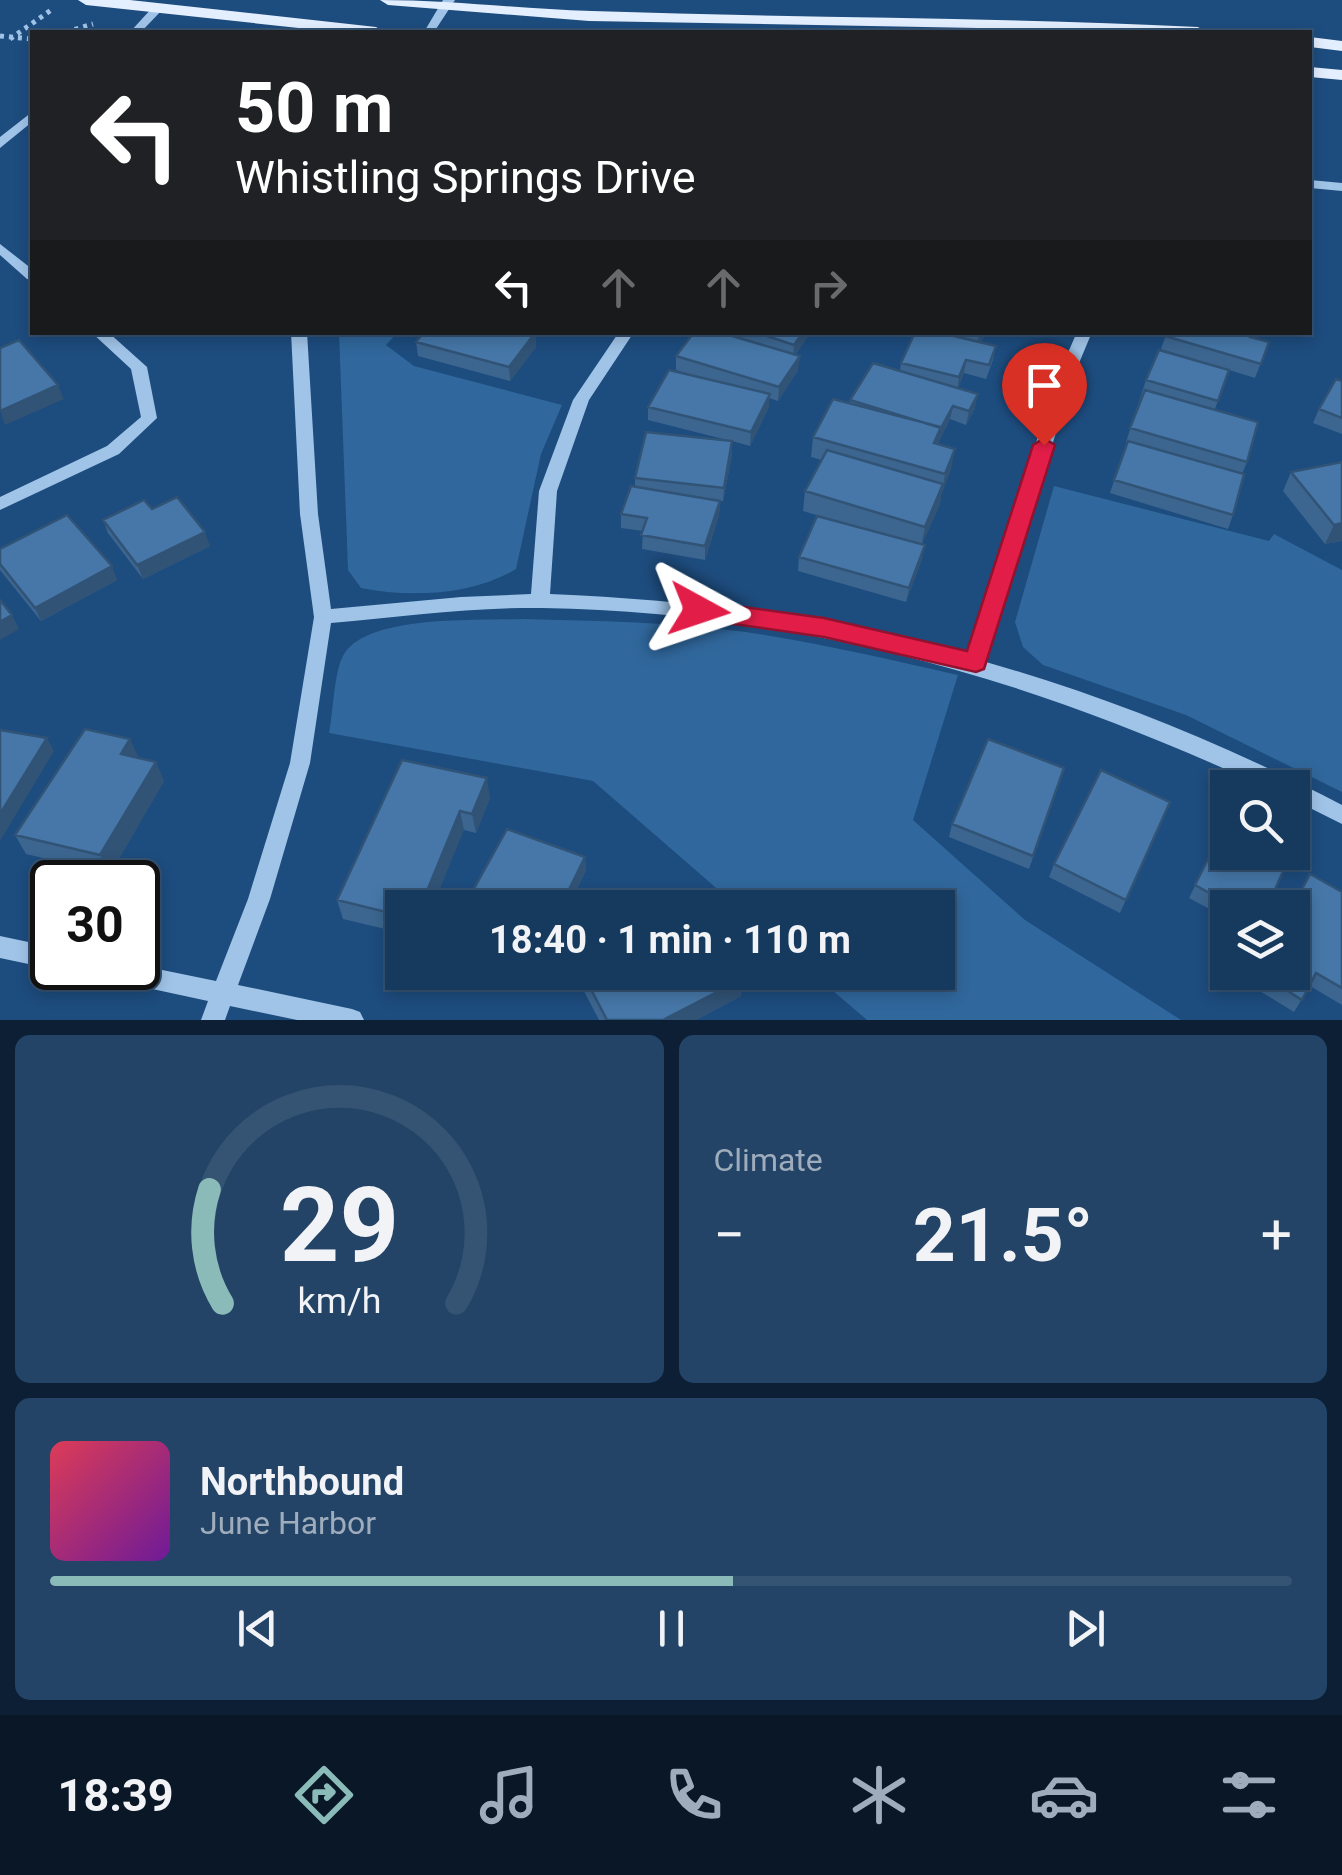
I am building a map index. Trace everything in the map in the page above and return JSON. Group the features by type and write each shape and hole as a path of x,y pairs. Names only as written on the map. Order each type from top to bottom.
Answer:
{"main road":[{"path":"86,0 356,30"},
{"path":"388,0 589,16 997,22 1158,30"},
{"path":"1312,42 1342,46"},
{"path":"1312,72 1342,74"}],"street":[{"path":"430,30 447,2"},
{"path":"137,30 156,10"},
{"path":"0,144 30,118"},
{"path":"1312,184 1342,188"},
{"path":"0,248 30,274"},
{"path":"0,504 113,450 149,418 139,367 102,335"},
{"path":"213,1020 260,899 300,763 323,617 309,514 299,335"},
{"path":"540,601 548,491 581,400 625,335"},
{"path":"976,662 1064,380 1084,335"},
{"path":"323,617 540,601 636,604 762,616 976,662 1156,726 1252,770"},
{"path":"1310,798 1342,814"},
{"path":"0,947 30,953"},
{"path":"160,980 352,1020"}],"path":[{"path":"10,40 54,8"},
{"path":"0,36 30,39"}],"shaded area":[{"path":"339,335 395,335 386,345 414,366 562,405 541,454 516,569 461,589 420,593 361,588 348,570"},
{"path":"1054,486 1269,541 1274,534 1342,570 1342,792 1310,776 1310,770 1297,770 1186,715 1043,665 1023,647 1015,622"},
{"path":"523,619 662,624 746,632 958,675 913,820 1025,920 1181,1020 867,1020 832,990 955,990 955,890 718,890 593,781 329,733 340,663 355,642 398,626"}],"building":[{"path":"422,335 533,335 509,367 416,342"},
{"path":"692,335 729,335 800,356 779,387 676,356"},
{"path":"764,335 801,335 794,345"},
{"path":"914,335 950,335 996,346 989,365 966,360 959,377 901,363"},
{"path":"1251,335 1269,342 1261,364 1165,336"},
{"path":"19,340 58,385 0,411 0,348"},
{"path":"1159,350 1229,370 1218,401 1146,380"},
{"path":"873,363 978,394 969,411 953,406 941,428 850,400"},
{"path":"669,370 770,394 751,432 648,407"},
{"path":"1336,379 1342,381 1342,418 1319,409"},
{"path":"1145,390 1258,422 1247,462 1130,428"},
{"path":"833,399 941,427 934,443 955,449 945,474 813,437"},
{"path":"646,432 732,441 724,488 635,478"},
{"path":"1128,441 1244,474 1233,515 1114,480"},
{"path":"827,450 943,484 925,527 805,491"},
{"path":"1342,462 1342,523 1334,525 1291,472"},
{"path":"631,486 720,501 705,546 641,535 647,518 621,514"},
{"path":"177,497 205,532 137,565 103,520 144,500 152,509"},
{"path":"67,515 112,566 35,608 0,564 0,549"},
{"path":"817,516 925,545 909,588 799,557"},
{"path":"0,600 12,615 0,622"},
{"path":"85,729 130,739 121,754 156,762 100,855 15,835"},
{"path":"0,730 47,738 0,814"},
{"path":"988,739 1064,768 1033,856 952,824"},
{"path":"402,760 487,778 472,814 460,811 427,890 385,890 385,912 337,900"},
{"path":"1101,770 1170,802 1126,900 1054,864"},
{"path":"507,829 585,857 569,890 473,890"},
{"path":"1210,855 1210,870 1284,870 1275,890 1210,890 1210,893 1195,885"},
{"path":"1310,874 1342,892 1342,988 1316,973 1310,985 1310,890 1302,890"},
{"path":"591,990 721,990 663,1020 607,1020"},
{"path":"1286,990 1307,990 1302,1000"}],"route":[{"path":"699,610 762,616 976,662 1044,445"}]}
